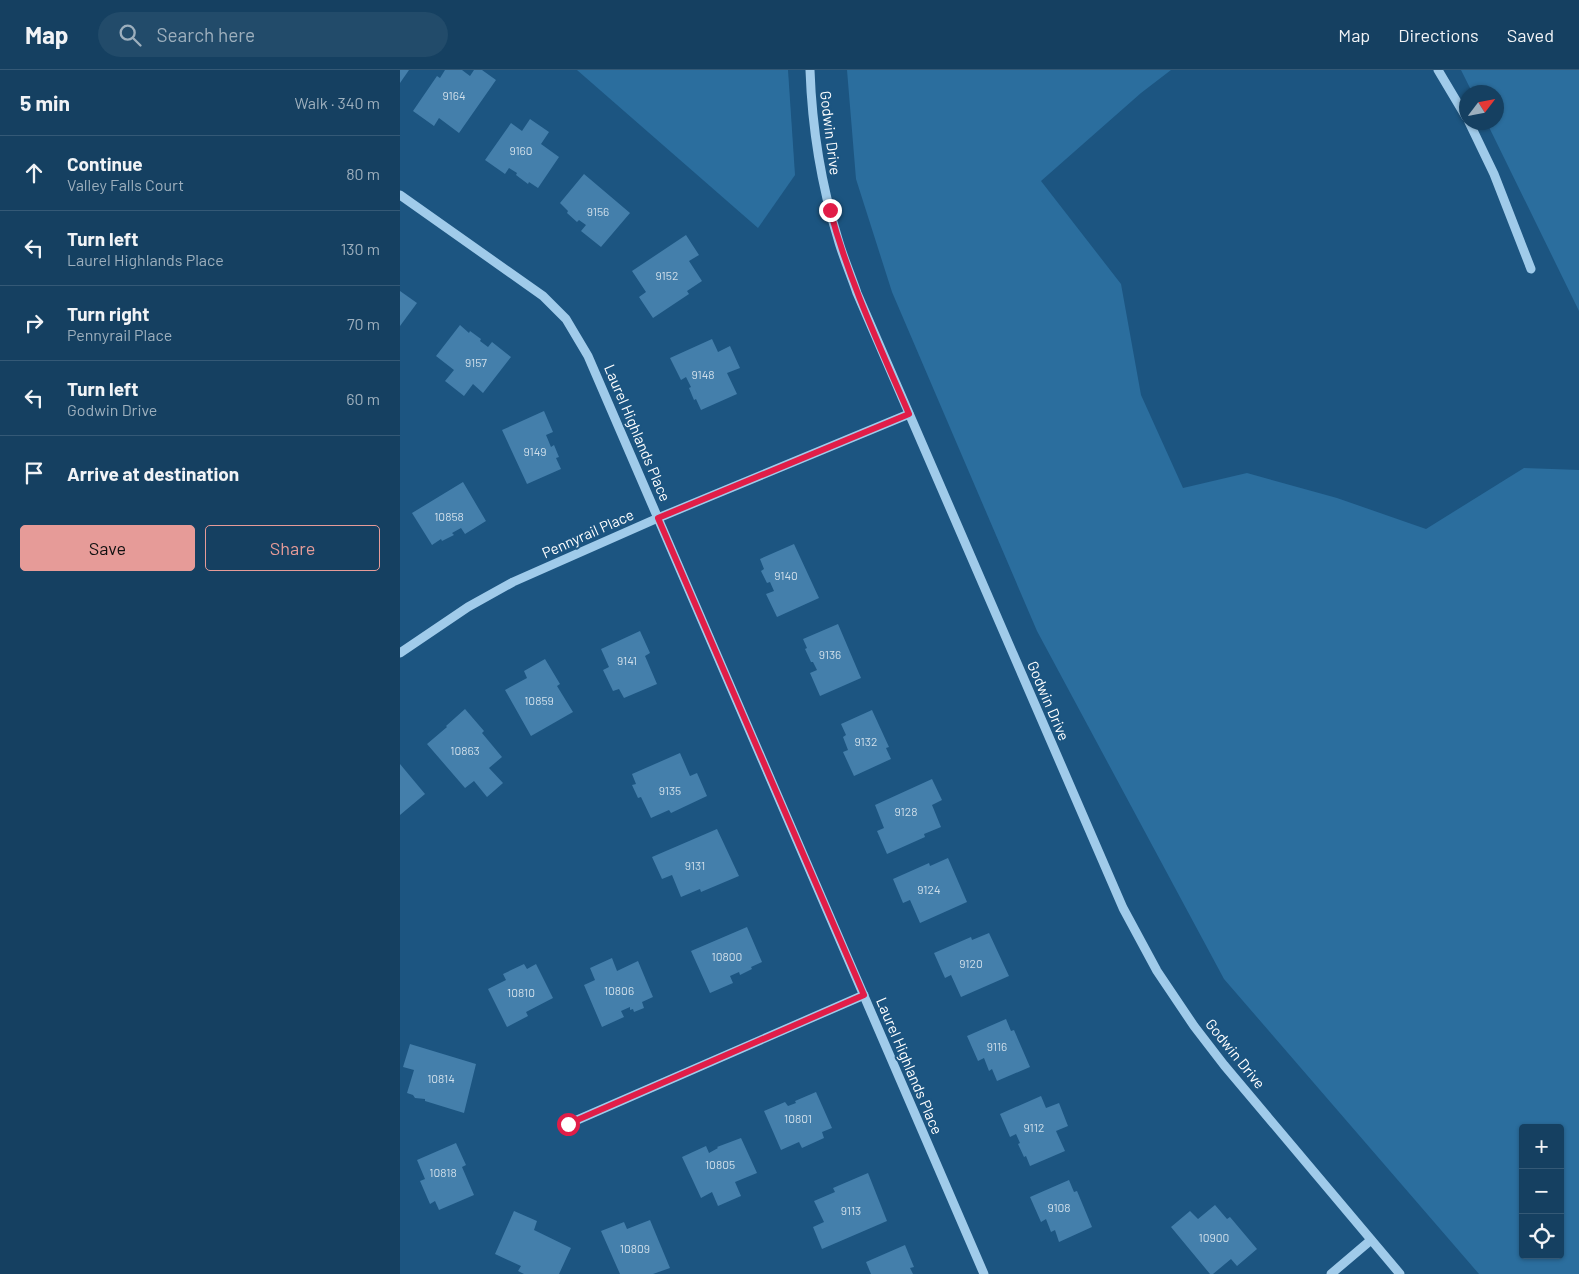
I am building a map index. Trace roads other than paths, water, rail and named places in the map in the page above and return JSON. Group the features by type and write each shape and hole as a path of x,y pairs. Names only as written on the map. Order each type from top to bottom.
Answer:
{"street":[{"name":"Godwin Drive","path":"810,70 812,117 822,181 836,234 857,293 1123,908 1157,971 1194,1026 1224,1065 1400,1274"},
{"path":"1438,70 1459,105"},
{"path":"1473,130 1494,174 1531,268"},
{"name":"Laurel Highlands Place","path":"400,195 543,296 566,319 588,356 984,1274"},
{"name":"Pennyrail Place","path":"400,653 468,607 513,582 658,518 909,414"},
{"path":"568,1124 864,995"},
{"path":"1331,1274 1371,1240"}]}
